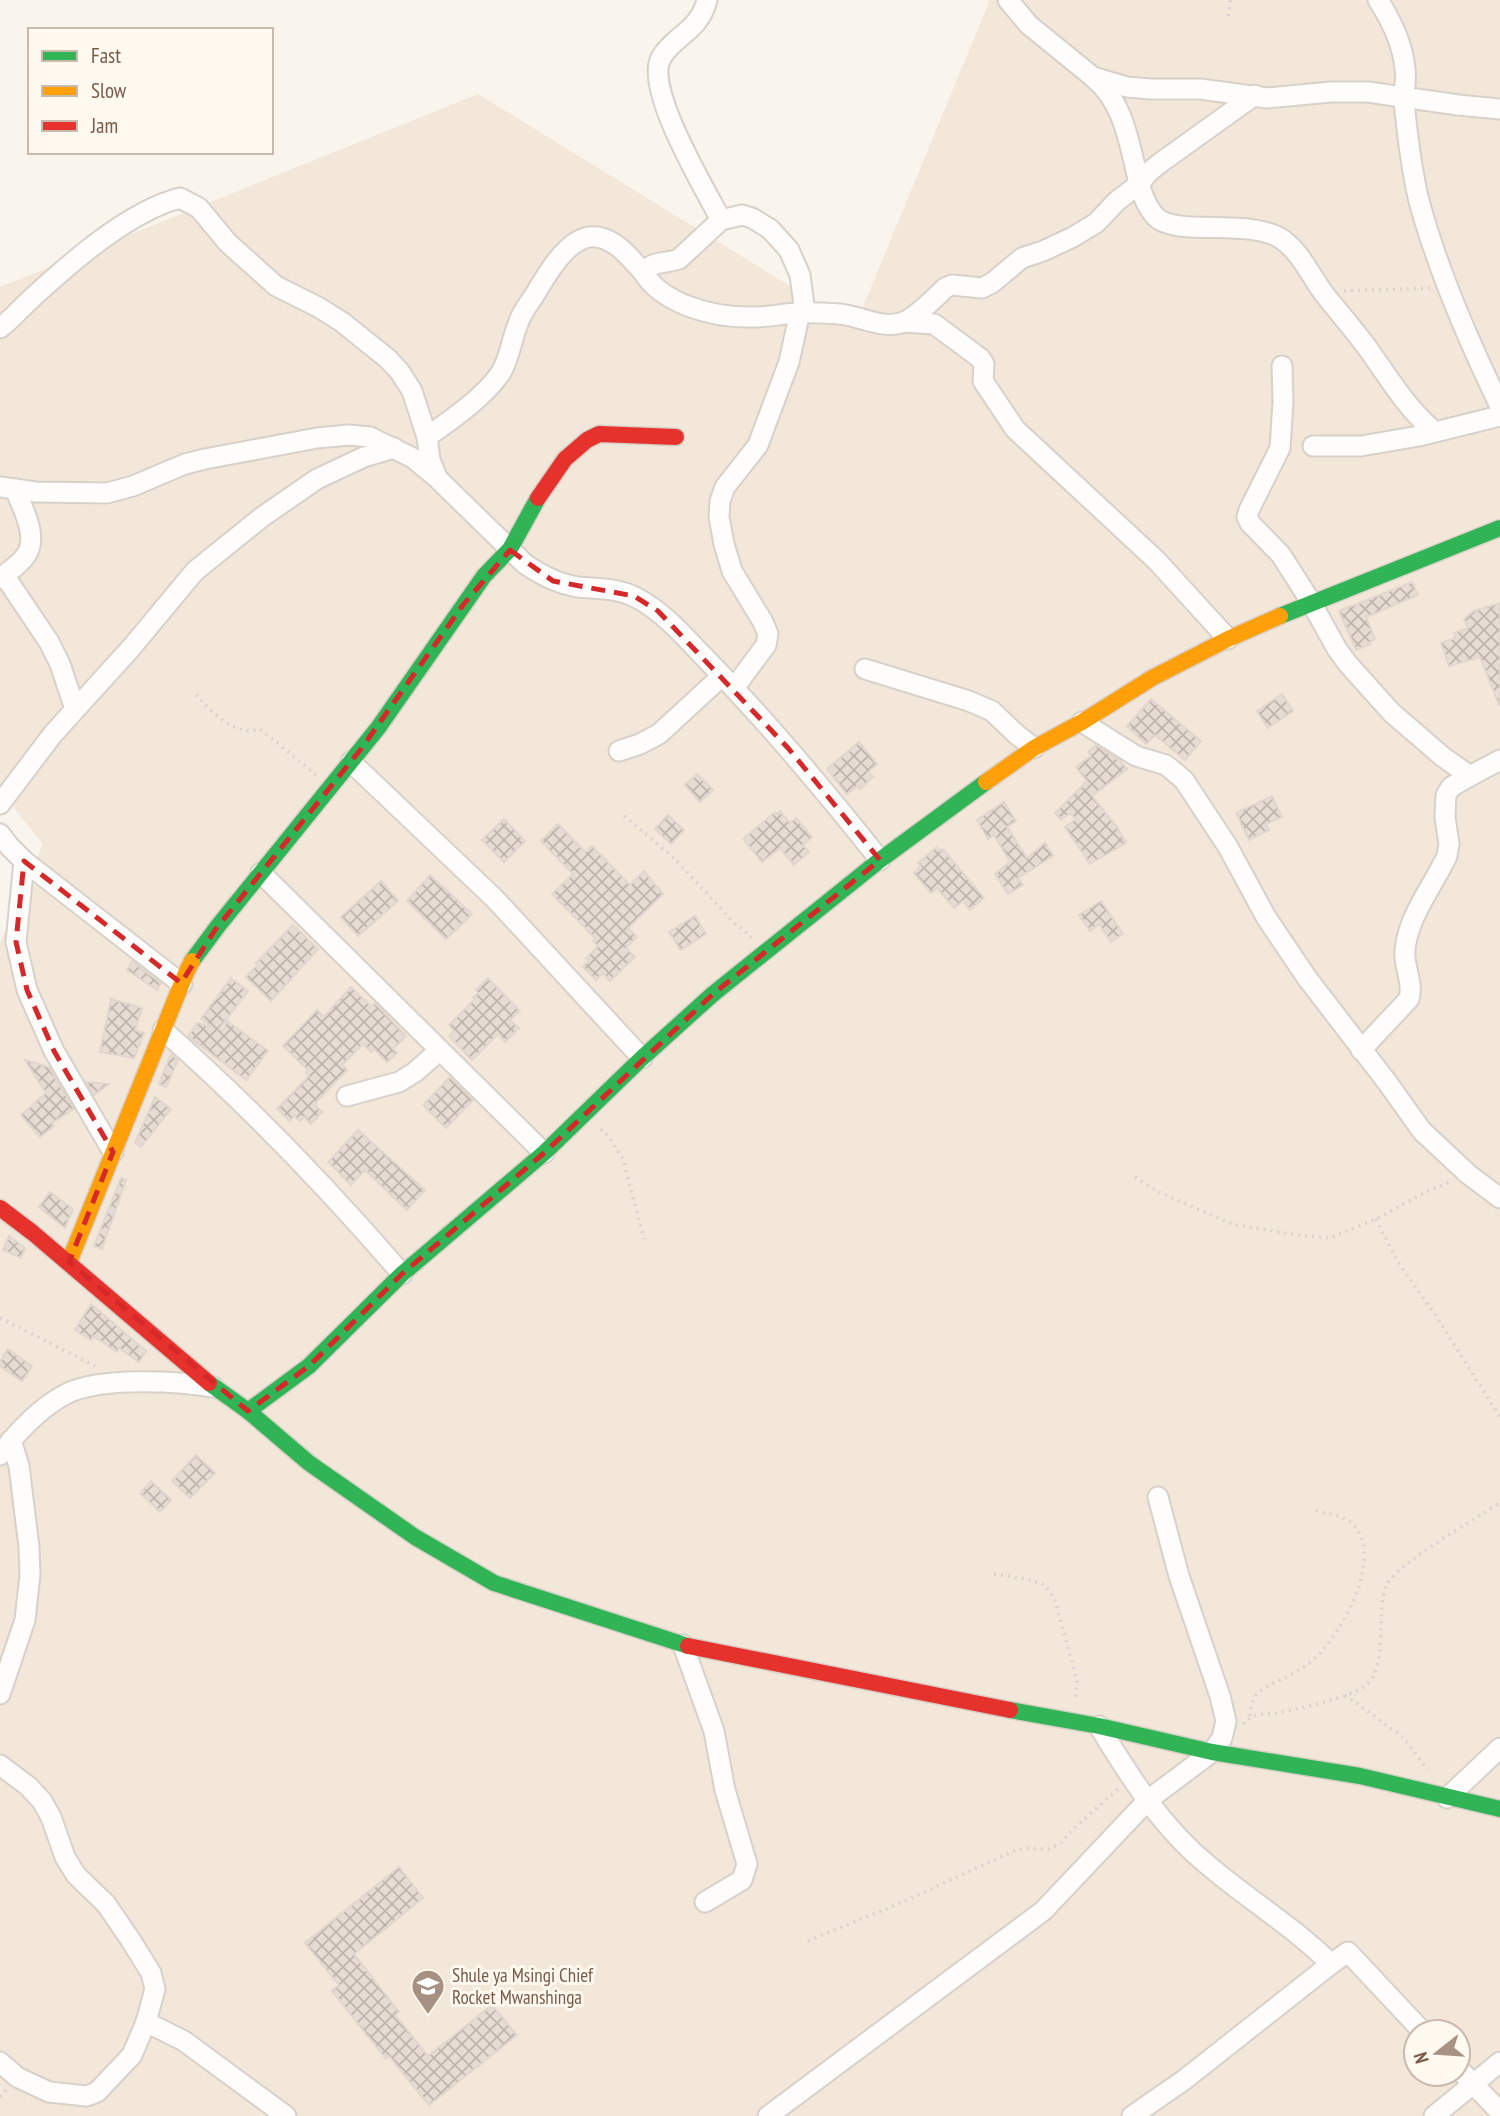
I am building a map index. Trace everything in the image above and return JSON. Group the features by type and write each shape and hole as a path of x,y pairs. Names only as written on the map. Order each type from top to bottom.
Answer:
{"street":[{"path":"707,0 704,10 688,32 659,60 657,73 662,98 675,130 721,220"},
{"path":"1007,0 1029,25 1105,87 1118,109 1139,184 1152,211 1161,221 1193,226 1255,229 1282,239 1300,256 1324,294 1418,415 1435,432"},
{"path":"1378,0 1387,13 1406,70 1404,97 1407,136 1426,223 1500,407"},
{"path":"1093,77 1114,85 1138,89 1200,89 1276,97 1350,92 1500,109"},
{"path":"904,322 945,288 952,285 982,288 1022,258 1073,237 1096,223 1160,163 1255,95"},
{"path":"0,328 64,269 105,238 166,201 180,198 199,208 228,243 276,286 342,322 400,372 412,391 437,478"},
{"path":"619,751 659,734 728,682 759,656 766,645 768,634 763,622 732,571 719,517 720,501 725,487 758,445 789,362 802,313 800,275 789,250 761,222 742,215 721,220 678,259 652,264 643,272"},
{"path":"427,438 481,394 501,372 522,315 552,266 568,249 591,237 607,239 627,254 663,295 715,313 749,317 802,313 844,315 882,323 934,324 980,358 984,364 983,381 1016,429 1157,561 1228,639"},
{"path":"1282,366 1280,448 1247,517 1281,555 1337,649 1392,713 1443,757 1470,776"},
{"path":"1313,446 1361,446 1419,436 1500,416"},
{"path":"69,1262 182,984 196,956 415,678 481,580 510,550 546,486 582,442 599,434 676,437"},
{"path":"7,488 73,494 107,493 133,486 185,464 317,438 349,435 370,437 413,458 537,573 575,586 602,588 634,596 658,611 728,682 830,796 880,860"},
{"path":"0,804 53,734 131,648 195,571 262,517 317,479 364,457 394,448"},
{"path":"7,488 26,518 31,538 29,552 19,564 2,576 49,642 60,664 75,709"},
{"path":"248,1411 309,1366 402,1274 544,1153 713,994 880,860 1034,748 1082,722 1152,678 1228,639 1311,602 1500,528"},
{"path":"865,669 969,701 992,711 1034,748"},
{"path":"1082,722 1136,755 1166,765 1184,780 1228,847 1266,917 1307,978 1422,1132 1468,1174 1500,1198"},
{"path":"1361,1049 1409,999 1409,976 1404,951 1411,923 1447,856 1449,844 1445,817 1446,794 1451,787 1500,760"},
{"path":"351,762 495,898 642,1058"},
{"path":"0,834 24,861 182,984"},
{"path":"24,861 16,942 27,990 54,1051 113,1152"},
{"path":"261,873 544,1153"},
{"path":"163,1030 225,1085 277,1137 402,1274"},
{"path":"347,1096 399,1083 439,1051"},
{"path":"0,1208 69,1262 214,1387 248,1411 309,1463 415,1537 494,1583 683,1645 1099,1726 1222,1754 1360,1776 1500,1809"},
{"path":"0,1694 25,1620 30,1575 19,1466 6,1448 35,1416 70,1392 103,1385 153,1382 214,1387"},
{"path":"1158,1497 1179,1576 1220,1696 1226,1721 1222,1754"},
{"path":"683,1645 714,1731 724,1790 747,1864 742,1880 705,1902"},
{"path":"1099,1726 1131,1777 1175,1834 1207,1865 1306,1940 1331,1964"},
{"path":"1445,1798 1500,1748"},
{"path":"768,2116 1043,1911 1148,1800 1222,1754"},
{"path":"0,1765 28,1786 42,1801 51,1817 65,1857 76,1875 106,1904 151,1973 155,1989 146,2022 132,2056 97,2092 88,2096 49,2092 17,2077 0,2062"},
{"path":"1132,2116 1184,2080 1348,1952 1410,2018"},
{"path":"146,2022 184,2041 286,2116"},
{"path":"1434,2116 1500,2062"},
{"path":"1474,2084 1500,2112"}],"path":[{"path":"1228,16 1231,0"},
{"path":"1324,294 1365,289 1450,288"},
{"path":"196,695 210,710 235,728 250,732 260,730 330,788"},
{"path":"624,817 675,859 734,923 767,949"},
{"path":"586,1115 609,1137 624,1159 644,1239"},
{"path":"1135,1177 1159,1192 1231,1224 1330,1238 1376,1219 1426,1192 1468,1174"},
{"path":"1376,1219 1398,1262 1500,1417"},
{"path":"0,1318 96,1367"},
{"path":"1250,1716 1277,1713 1345,1695 1366,1685 1375,1677 1378,1665 1382,1602 1388,1582 1413,1559 1500,1503"},
{"path":"1222,1754 1250,1716 1256,1694 1317,1657 1332,1639 1343,1623 1358,1586 1364,1565 1364,1551 1356,1528 1343,1517 1314,1510"},
{"path":"994,1574 1045,1585 1055,1600 1077,1681 1073,1721"},
{"path":"1345,1695 1403,1737 1420,1756 1445,1798"},
{"path":"808,1941 1014,1852 1048,1849 1061,1843 1131,1777"}],"highlighted area":[{"path":"510,550 553,581 634,596 658,611 788,748 880,860 713,994 544,1153 402,1274 309,1366 248,1411 69,1262 113,1152 54,1051 27,990 16,942 24,861 181,983 215,930 361,749 463,605"}],"shaded area":[{"path":"990,0 1500,0 1500,2116 0,2116 0,943 43,844 0,791 0,287 478,94 855,326"}],"building":[{"path":"1412,582 1418,595 1366,617 1375,639 1371,644 1356,650 1339,611"},
{"path":"1500,603 1499,705 1480,657 1449,666 1441,643 1455,638 1454,633 1468,628 1464,619 1474,611"},
{"path":"1282,694 1293,711 1268,728 1257,711"},
{"path":"1151,699 1201,741 1185,760 1155,735 1146,744 1127,726"},
{"path":"859,742 877,764 868,772 873,777 860,789 857,786 847,794 827,769"},
{"path":"1096,745 1127,769 1092,796 1126,843 1090,864 1065,827 1076,819 1070,813 1061,820 1055,813 1087,781 1076,767 1091,756 1088,752"},
{"path":"697,774 713,790 700,802 685,785"},
{"path":"1272,796 1282,817 1266,824 1269,830 1249,840 1236,813"},
{"path":"1004,802 1016,821 1007,827 1027,858 1045,843 1053,856 1018,878 1023,885 1008,894 995,874 1010,862 994,835 988,839 977,820"},
{"path":"780,811 790,823 796,818 812,837 803,845 809,852 794,865 780,848 762,862 743,839 775,812 777,814"},
{"path":"668,815 684,830 671,844 655,829"},
{"path":"504,819 525,841 504,862 482,840"},
{"path":"558,824 585,852 592,846 630,885 644,871 663,894 628,928 637,937 626,948 635,957 610,981 603,973 596,980 583,967 589,960 586,958 598,946 593,941 596,939 552,894 573,874 541,841"},
{"path":"937,847 940,851 943,849 984,898 970,910 963,901 954,908 937,888 931,893 914,873 921,866 918,863"},
{"path":"430,875 472,914 446,939 407,901"},
{"path":"381,881 398,901 358,936 341,917"},
{"path":"1101,901 1123,934 1111,942 1099,924 1090,931 1079,915"},
{"path":"695,916 706,934 681,950 669,932"},
{"path":"293,925 318,949 271,1001 246,977"},
{"path":"132,961 161,983 157,990 127,970"},
{"path":"231,978 248,991 219,1029 223,1031 227,1021 268,1051 246,1080 188,1036 197,1023 214,1028 201,1019"},
{"path":"488,978 520,1011 510,1020 519,1028 505,1042 498,1034 472,1060 449,1036 454,1031 449,1025 475,999 473,998 478,993 476,990"},
{"path":"351,987 371,1006 375,1003 406,1036 393,1049 397,1053 387,1062 374,1049 371,1052 363,1044 342,1065 347,1070 318,1100 315,1105 322,1112 311,1124 304,1117 300,1121 294,1116 290,1121 277,1109 309,1076 306,1072 308,1070 283,1046 317,1010 324,1017"},
{"path":"111,999 142,1008 135,1030 144,1033 134,1058 100,1052"},
{"path":"171,1054 178,1060 166,1087 159,1084"},
{"path":"25,1060 49,1067 74,1109 52,1123 54,1126 40,1137 21,1115 46,1093"},
{"path":"450,1077 473,1100 446,1128 423,1105"},
{"path":"86,1082 109,1084 94,1095"},
{"path":"155,1097 171,1109 141,1147 135,1143"},
{"path":"358,1130 425,1190 407,1210 365,1170 351,1185 328,1162"},
{"path":"121,1178 126,1180 102,1249 94,1246"},
{"path":"50,1192 73,1209 65,1228 39,1207"},
{"path":"9,1236 25,1248 21,1258 3,1250"},
{"path":"91,1304 146,1351 139,1362 119,1348 117,1352 93,1336 91,1340 75,1330"},
{"path":"8,1349 32,1366 22,1381 0,1366"},
{"path":"196,1455 215,1473 190,1498 172,1481"},
{"path":"151,1481 171,1500 160,1512 140,1493"},
{"path":"399,1867 423,1898 354,1954 399,2012 395,2015 428,2056 492,2005 517,2035 429,2105 389,2056 386,2059 332,1991 339,1985 305,1943"}],"traffic: fast":[{"path":"192,961 378,728 484,576 510,549 538,498"},
{"path":"1280,616 1500,528"},
{"path":"248,1411 309,1366 402,1274 544,1153 713,994 880,860 986,782"},
{"path":"209,1383 248,1411 309,1463 415,1537 494,1583 688,1646"},
{"path":"1010,1710 1099,1726 1212,1752 1360,1776 1500,1809"}],"traffic: slow":[{"path":"986,782 1034,748 1082,722 1152,678 1280,616"},
{"path":"69,1262 192,961"}],"traffic: jam":[{"path":"538,498 565,459 587,440 599,434 676,437"},
{"path":"0,1208 209,1383"},
{"path":"688,1646 1010,1710"}],"place":[{"name":"Shule ya Msingi Chief Rocket Mwanshinga","path":"428,2016"}]}
